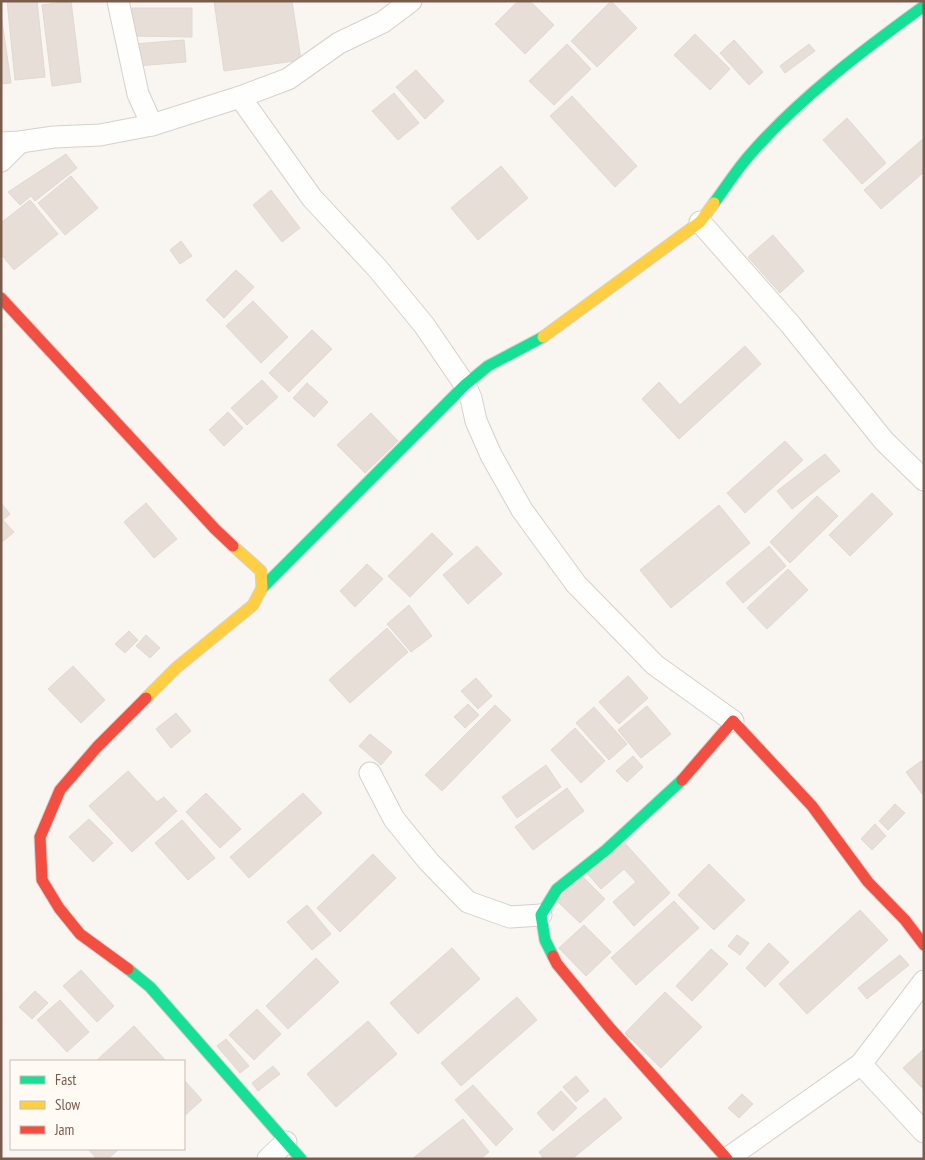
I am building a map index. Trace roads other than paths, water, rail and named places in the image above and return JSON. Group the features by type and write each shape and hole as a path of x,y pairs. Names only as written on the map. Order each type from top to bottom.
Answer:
{"street":[{"path":"118,1 138,94 152,126"},
{"path":"1,161 11,143 54,136 100,135 152,126 288,79 339,43 382,22 411,1"},
{"path":"301,1159 150,987 112,956 80,934 59,908 42,880 40,837 60,790 97,747 176,668 253,605 262,588 465,385 488,366 536,342 700,222 748,157 796,108 866,48 922,12"},
{"path":"240,97 312,198 378,269 424,325 465,385 471,398 476,421 491,455 522,510 576,584 655,665 733,721 812,806 868,882 904,920 924,945"},
{"path":"700,222 790,324 884,441 924,480"},
{"path":"1,298 215,529 261,571 262,588"},
{"path":"733,721 678,786 606,850 557,890 541,915 545,940 558,964 609,1027 728,1158 861,1064 924,981"},
{"path":"370,773 394,819 429,862 468,902 510,918 541,915"},
{"path":"861,1064 924,1132"},
{"path":"268,1159 286,1142"}]}
